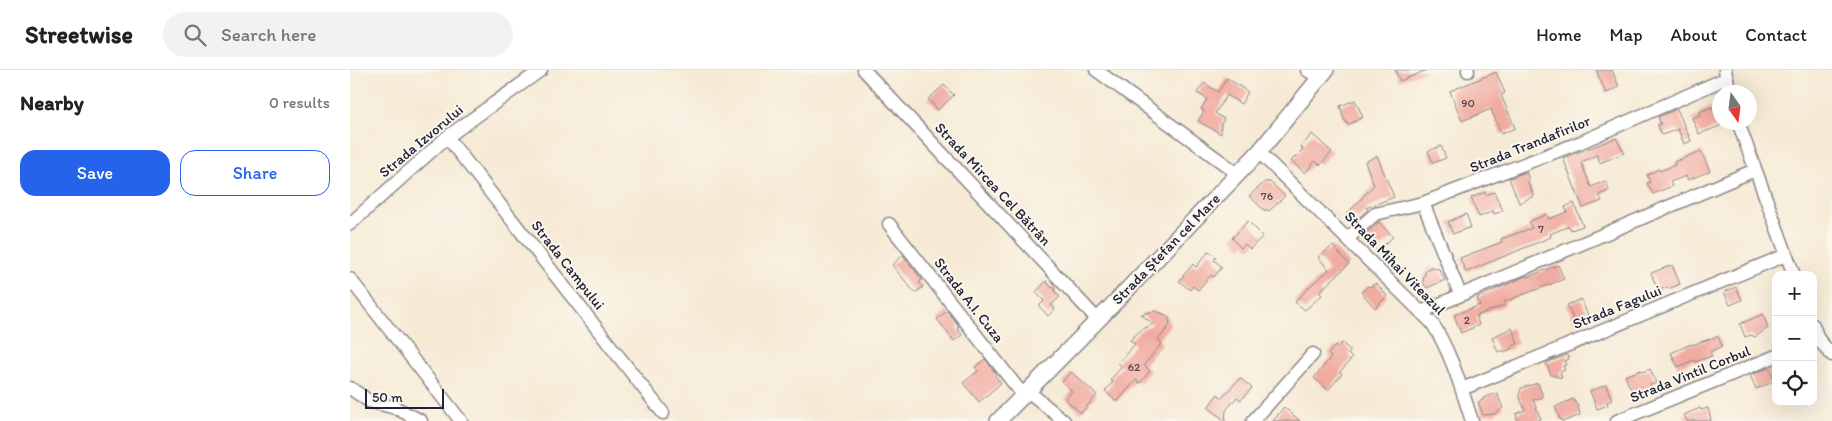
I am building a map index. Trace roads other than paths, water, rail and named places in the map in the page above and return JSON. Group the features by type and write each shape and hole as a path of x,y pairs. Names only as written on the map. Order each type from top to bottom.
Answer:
{"street":[{"name":"Strada Izvorului","path":"350,224 447,137 541,70"},
{"name":"Strada Mircea Cel Bătrân","path":"864,70 1098,320"},
{"path":"1096,70 1238,174"},
{"name":"Strada Ștefan cel Mare","path":"998,421 1259,152 1317,72"},
{"name":"Strada Trandafirilor","path":"1348,238 1375,214 1423,204 1581,142 1726,74"},
{"path":"1741,130 1792,271"},
{"name":"Strada Campului","path":"447,137 663,413"},
{"name":"Strada Mihai Viteazul","path":"1259,152 1432,323 1440,335 1462,389 1472,421"},
{"path":"1421,312 1755,170"},
{"path":"1423,204 1460,294"},
{"name":"Strada A.I. Cuza","path":"889,224 1026,393 1064,421"},
{"name":"Strada Fagului","path":"1462,389 1786,255"},
{"path":"350,279 461,421"},
{"path":"1817,341 1832,353"},
{"path":"1253,421 1313,354"},
{"name":"Strada Vintil Corbul","path":"1617,421 1772,358"},
{"path":"350,388 369,401 396,408 421,421"}]}
